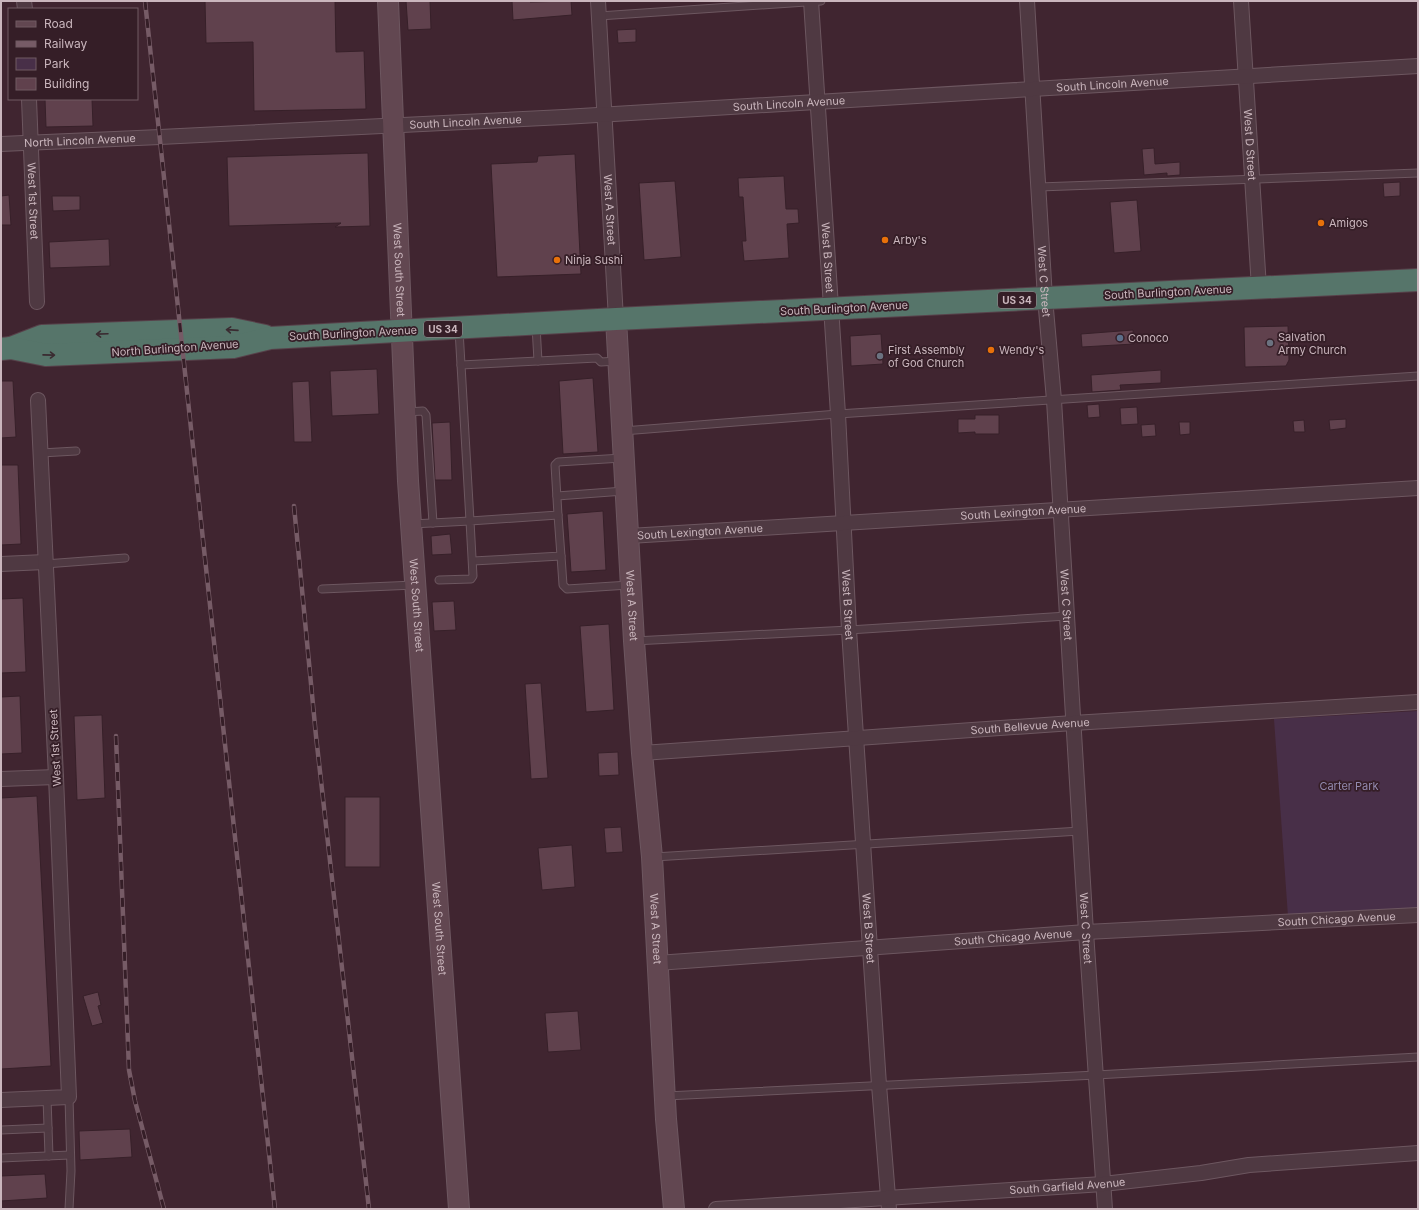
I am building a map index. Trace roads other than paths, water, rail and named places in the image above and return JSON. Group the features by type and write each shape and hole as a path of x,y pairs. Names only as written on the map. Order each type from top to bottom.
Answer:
{"highway":[{"name":"South Burlington Avenue","path":"270,338 616,319 1418,280"},
{"name":"North Burlington Avenue","path":"6,348 42,336 232,329 270,338"}],"street":[{"name":"West South Street","path":"388,1 401,331 411,524 459,1209"},
{"name":"West A Street","path":"598,1 634,641 642,753 652,858 664,1096 674,1209"},
{"name":"West B Street","path":"815,1 818,101 838,414 849,630 879,1085 889,1203"},
{"name":"West C Street","path":"1027,1 1054,400 1086,932 1105,1209"},
{"name":"West D Street","path":"1241,1 1259,288"},
{"name":"South Lincoln Avenue","path":"160,137 604,114 1418,66"},
{"name":"West 1st Street","path":"29,100 37,302"},
{"name":"North Lincoln Avenue","path":"1,144 160,137"},
{"name":"West 1st Street","path":"38,400 56,777 69,1097"},
{"name":"South Lexington Avenue","path":"629,536 1418,488"},
{"path":"1,564 45,563"},
{"name":"South Bellevue Avenue","path":"642,753 1074,723 1418,702"},
{"path":"1,779 56,777"},
{"name":"South Chicago Avenue","path":"657,963 1086,932 1418,915"},
{"path":"1,1100 69,1097"},
{"name":"South Garfield Avenue","path":"716,1209 889,1203 1103,1184 1201,1173 1249,1165 1418,1154"}],"lane":[{"path":"598,16 815,1"},
{"path":"1039,187 1418,173"},
{"path":"536,324 538,361"},
{"path":"439,580 471,579 473,576 459,328"},
{"path":"461,365 597,358 601,362 619,361"},
{"path":"623,431 838,414 1418,376"},
{"path":"405,412 423,411 426,415 433,523"},
{"path":"41,453 76,451"},
{"path":"624,458 558,462 555,465 562,585 567,589 631,585"},
{"path":"557,496 626,491"},
{"path":"411,524 558,515"},
{"path":"472,561 561,556"},
{"path":"45,563 125,558"},
{"path":"322,589 415,585"},
{"path":"634,641 849,630 1067,616"},
{"path":"652,858 1080,831"},
{"path":"664,1096 1096,1075 1418,1057"},
{"path":"69,1097 69,1209"},
{"path":"47,1098 49,1156"},
{"path":"1,1130 48,1128"},
{"path":"1,1158 70,1155"}],"railway":[{"path":"145,1 275,1209"},
{"path":"294,506 316,736 369,1209"},
{"path":"116,736 129,1070 135,1101 164,1209"}],"place":[{"name":"Amigos","path":"1321,223"},
{"name":"Arby's","path":"885,240"},
{"name":"Ninja Sushi","path":"557,260"},
{"name":"Conoco","path":"1120,338"},
{"name":"Salvation Army Church","path":"1270,343"},
{"name":"Wendy's","path":"991,350"},
{"name":"First Assembly of God Church","path":"880,356"}],"park label":[{"name":"Carter Park","path":"1349,786"}]}
